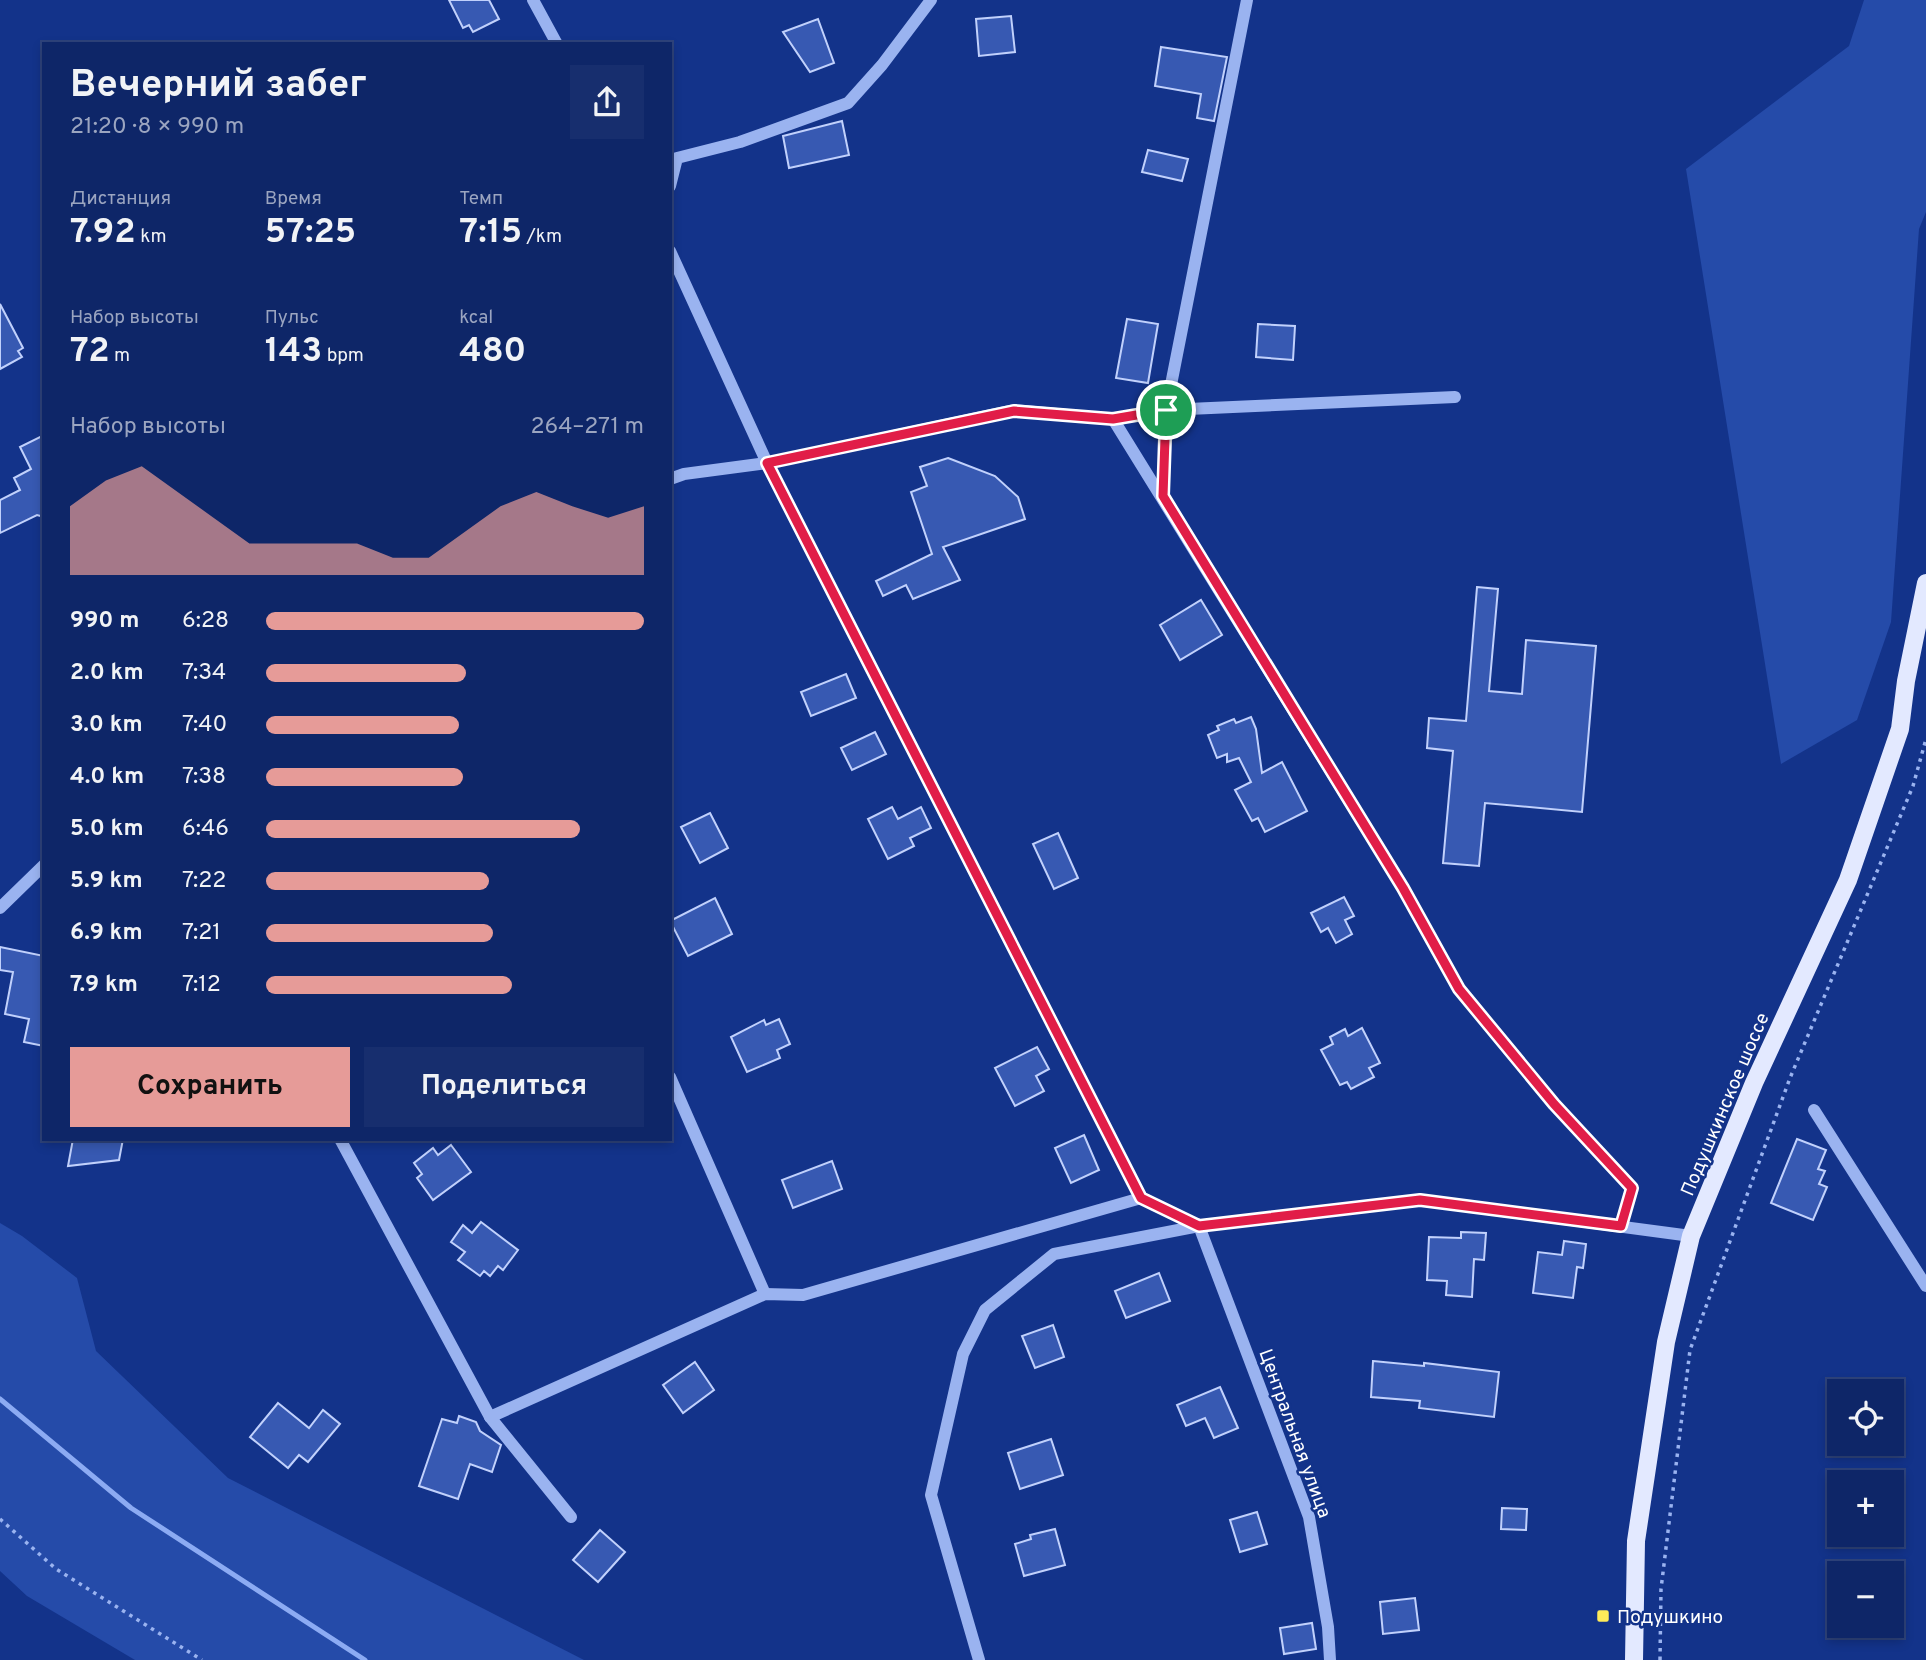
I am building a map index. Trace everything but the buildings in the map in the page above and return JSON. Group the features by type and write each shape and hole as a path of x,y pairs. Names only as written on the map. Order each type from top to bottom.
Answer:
{"main road":[{"name":"Подушкинское шоссе","path":"1634,1660 1636,1541 1667,1342 1691,1236 1754,1083 1848,880 1900,729 1906,681 1926,583"}],"street":[{"path":"533,0 556,42"},
{"path":"672,178 677,158 740,142 848,103 882,65 931,0"},
{"path":"1163,496 1166,410 1247,0"},
{"path":"672,255 767,463 1141,1198 1199,1226"},
{"path":"672,478 684,474 767,463 1014,411 1113,419 1166,410 1455,397"},
{"path":"1113,419 1403,888 1459,989 1554,1104 1632,1188 1621,1226"},
{"path":"0,908 42,867"},
{"path":"672,1082 765,1294"},
{"path":"1814,1110 1926,1286"},
{"path":"341,1141 490,1417 572,1517"},
{"path":"490,1417 765,1294 803,1294 1141,1198"},
{"path":"979,1660 931,1495 963,1354 979,1321 985,1310 1054,1254 1199,1226 1420,1200 1691,1236"},
{"name":"Центральная улица","path":"1199,1226 1309,1517 1328,1628 1330,1660"}],"path":[{"path":"1660,1660 1661,1589 1690,1350 1790,1078 1913,786 1926,739"},
{"path":"0,1519 56,1569 202,1660"}],"shaded area":[{"path":"1864,0 1926,0 1926,212 1919,229 1891,622 1857,720 1781,764 1686,169 1849,46"},
{"path":"0,1223 22,1236 77,1278 96,1351 228,1478 584,1660 135,1660 27,1596 0,1571"}],"waterway":[{"path":"0,1399 131,1508 365,1660"}],"place":[{"name":"Подушкино","path":"1603,1616"}],"route":[{"path":"1166,410 1163,496 1403,888 1459,989 1554,1104 1632,1188 1621,1226 1420,1200 1199,1226 1141,1198 767,463 1014,411 1113,419 1166,410"}]}
